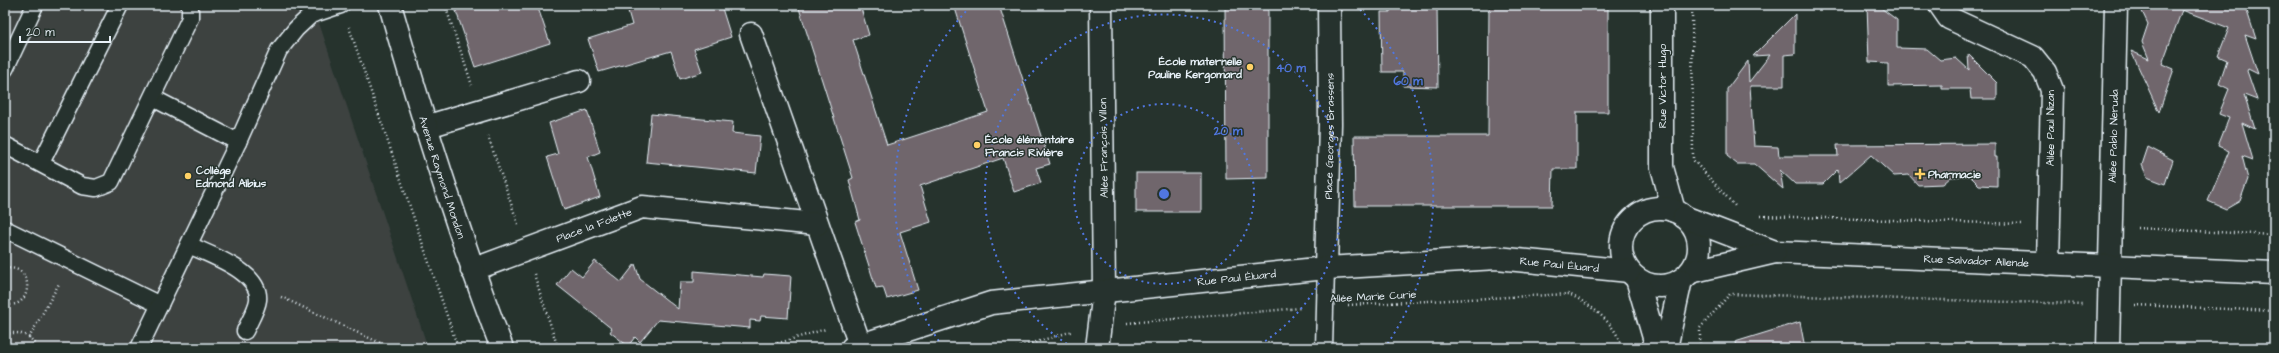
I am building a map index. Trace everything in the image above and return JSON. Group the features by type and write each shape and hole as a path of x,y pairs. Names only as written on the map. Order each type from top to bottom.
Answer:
{"street":[{"name":"Avenue Raymond Mondon","path":"390,5 425,127 472,270 502,348"},
{"name":"Allée François Villon","path":"1097,348 1104,291 1101,5"},
{"name":"Place Georges Brassens","path":"1326,268 1330,124 1329,5"},
{"name":"Rue Victor Hugo","path":"1662,5 1662,167 1679,214"},
{"name":"Allée Paul Nizan","path":"1940,5 1949,18 2032,57 2045,72 2052,90 2048,264"},
{"name":"Allée Pablo Neruda","path":"2108,348 2116,5"},
{"path":"751,34 852,322 856,346"},
{"path":"425,127 579,81"},
{"name":"Place la Folette","path":"472,270 642,207 817,224"},
{"path":"1657,348 1633,275 1621,250 1622,237 1628,225 1637,216 1648,209 1661,208 1679,214 1693,226 1698,237 1698,255 1686,276 1666,348"},
{"name":"Rue Salvador Allende","path":"1679,214 1775,252 2274,273"},
{"path":"1633,275 1648,284 1659,286 1670,285 1686,276 1775,252"},
{"name":"Rue Paul Éluard","path":"856,346 991,303 1326,268 1496,258 1633,275"}],"lane":[{"path":"5,69 35,5"},
{"path":"40,163 120,5"},
{"path":"5,145 82,186 96,188 111,182 153,98 190,18 190,5"},
{"path":"139,348 238,142 279,50 296,28 311,15 342,5"},
{"path":"153,98 238,142"},
{"path":"5,229 160,306"},
{"path":"189,245 246,273 256,284 258,300 245,331"},
{"path":"1324,348 1326,268"}],"path":[{"path":"446,5 558,348"},
{"path":"1692,5 1693,160 1739,210"},
{"path":"348,23 458,348"},
{"path":"1760,216 2049,225"},
{"path":"2112,227 2274,235"},
{"path":"29,338 71,261"},
{"path":"5,269 10,268 20,270 26,277 28,286 22,300 15,304 5,304"},
{"path":"256,284 391,348"},
{"name":"Allée Marie Curie","path":"1016,348 1061,333 1099,326 1325,306 1569,294 1588,304 1604,318 1619,337 1622,348"},
{"path":"1700,348 1700,328 1730,294 2109,304 2274,311"},
{"path":"762,348 852,322"},
{"path":"5,334 22,333 29,338 36,348"}],"shaded area":[{"name":"Collège Edmond Albius","path":"5,5 313,5 428,348 5,348"}],"building":[{"path":"454,5 537,5 550,43 475,67"},
{"path":"647,5 721,5 731,37 694,49 702,72 680,79 671,51 599,72 588,39 632,25 628,11"},
{"path":"798,5 860,5 869,35 853,40 887,145 988,112 954,5 999,5 1050,164 1036,168 1041,183 1014,192 1003,158 920,186 931,222 900,232 918,290 887,299 883,287 876,288 855,222 860,220 849,180 853,178"},
{"path":"1225,5 1268,5 1268,178 1226,179"},
{"path":"1390,5 1437,5 1438,87 1403,86 1403,72 1382,72 1381,12 1390,12"},
{"path":"1489,5 1608,5 1608,112 1577,112 1577,169 1553,169 1552,206 1355,206 1354,136 1488,136"},
{"path":"1867,5 1877,5 1897,20 1897,48 1927,49 1940,60 1956,58 1969,70 1968,54 1997,83 1997,99 1971,99 1970,89 1942,89 1942,85 1888,86 1888,63 1869,62"},
{"path":"2139,5 2245,5 2256,39 2245,35 2258,74 2248,69 2247,71 2257,100 2244,95 2255,129 2242,123 2253,160 2242,156 2248,179 2240,201 2226,209 2208,201 2229,151 2218,146 2229,118 2219,114 2229,89 2219,84 2227,60 2218,56 2229,28 2182,10 2162,64 2174,69 2159,112 2131,51 2149,59 2142,42 2148,24"},
{"path":"1795,14 1795,54 1784,55 1784,86 1750,86 1754,146 1778,147 1779,156 1838,156 1837,145 1995,144 1995,157 1997,157 1997,186 1979,185 1970,176 1951,177 1943,184 1918,185 1909,175 1894,176 1871,155 1839,183 1838,169 1823,184 1795,184 1780,170 1783,189 1754,164 1737,164 1727,156 1727,89 1748,61 1749,82 1770,55 1753,56"},
{"path":"587,110 600,152 588,157 600,197 564,210 547,157 558,154 549,123"},
{"path":"651,114 733,122 732,133 760,136 756,173 646,162"},
{"path":"2148,147 2173,160 2165,184 2147,177 2142,165"},
{"path":"1136,173 1201,173 1201,212 1136,212"},
{"path":"595,261 621,282 635,264 640,279 678,309 680,282 694,282 694,271 763,277 764,274 791,276 788,318 761,316 760,321 750,320 750,328 658,320 640,342 635,337 628,346 610,332 612,329 557,285 571,268 582,277"},
{"path":"1800,322 1805,348 1736,348 1735,342"}],"place":[{"name":"École maternelle Pauline Kergomard","path":"1250,67"},
{"name":"École élémentaire Francis Rivière","path":"977,145"},
{"name":"Pharmacie","path":"1920,174"},
{"name":"Collège Edmond Albius","path":"188,176"}]}
